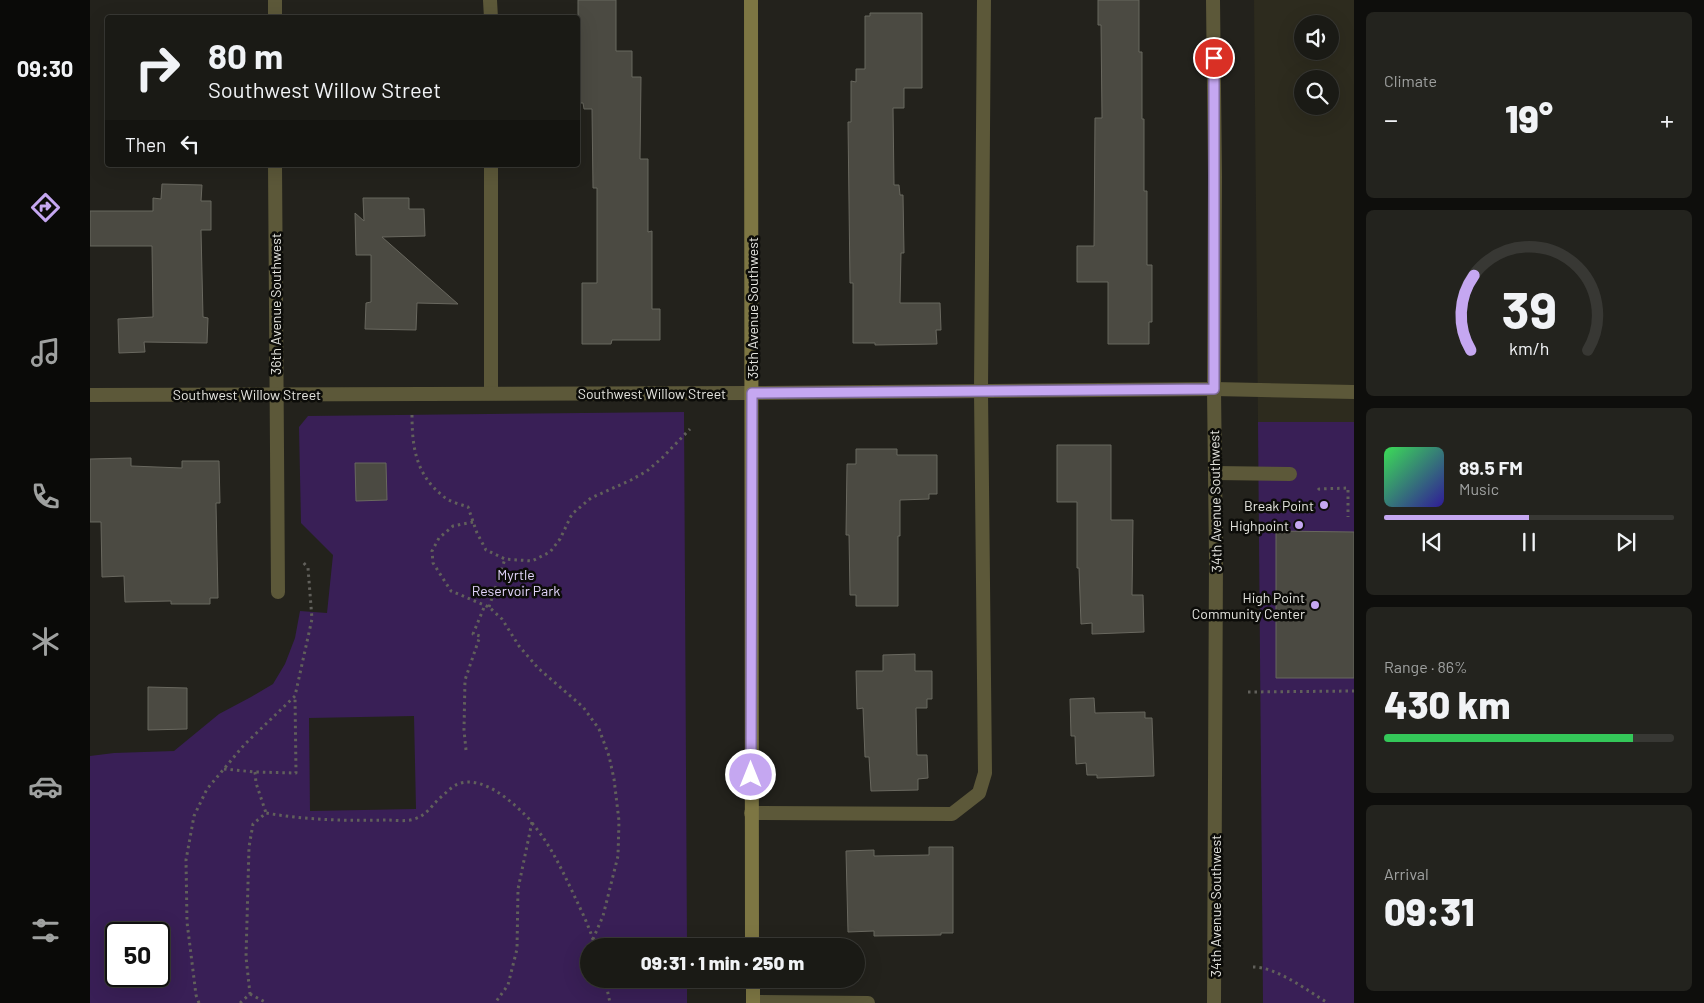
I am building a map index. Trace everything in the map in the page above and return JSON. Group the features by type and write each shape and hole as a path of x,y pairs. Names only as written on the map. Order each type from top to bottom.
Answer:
{"main road":[{"name":"35th Avenue Southwest","path":"751,0 752,938"},
{"path":"753,988 753,1002"}],"street":[{"path":"274,0 275,15"},
{"path":"490,0 490,15"},
{"path":"751,813 952,814 979,793 985,773 981,391 984,0"},
{"name":"34th Avenue Southwest","path":"1213,0 1216,578 1214,1003"},
{"name":"36th Avenue Southwest","path":"275,167 275,393 278,592"},
{"path":"491,167 491,393"},
{"name":"Southwest Willow Street","path":"90,395 752,393 1214,389 1354,392"},
{"path":"1215,472 1290,474"},
{"path":"753,1002 868,1003"}],"path":[{"path":"412,412 414,454 425,478 444,497 468,507 486,550 505,559 532,561 550,552 560,539 572,514 599,494 631,480 647,470 662,458 690,429"},
{"path":"1318,490 1348,488 1348,517"},
{"path":"473,522 453,526 439,538 432,551 433,563 451,591 487,606 502,619 519,646 538,668 583,707 599,729 609,756 619,820 618,856 603,916 594,938"},
{"path":"223,769 296,773 294,696 312,619 308,568 277,533"},
{"path":"466,750 464,730 465,680 480,636 474,634 505,559"},
{"path":"1248,692 1354,691"},
{"path":"199,1003 196,995 187,922 186,860 194,816 207,788 244,744 294,696"},
{"path":"255,772 256,783 266,813"},
{"path":"266,813 295,818 371,821 414,820 428,812 456,784 468,782 498,792 520,809 545,838 594,938"},
{"path":"250,994 246,957 249,847 253,824 266,813"},
{"path":"495,1003 508,985 518,949 518,889 532,822"},
{"path":"1253,967 1262,967 1273,971 1328,1003"},
{"path":"607,988 610,1003"},
{"path":"240,1003 250,994"},
{"path":"250,994 267,1003"}],"shaded area":[{"path":"1254,0 1354,0 1354,422 1258,422"}],"green space":[{"name":"Myrtle Reservoir Park","path":"684,412 687,938 580,938 580,988 687,988 687,1003 90,1003 90,756 114,753 174,751 219,714 273,684 285,664 295,638 300,611 327,613 333,555 301,523 299,427 308,416","holes":["414,716 416,809 310,811 309,718"]},
{"path":"1258,422 1354,422 1354,1003 1263,1003"}],"building":[{"path":"578,0 616,0 616,51 632,51 632,77 641,77 640,159 648,159 648,232 652,231 652,309 660,309 660,340 612,340 611,344 582,344 582,283 597,283 597,188 593,188 592,109 584,109 583,103 580,103 580,15 578,15"},
{"path":"1098,0 1139,0 1139,52 1142,52 1142,119 1144,119 1144,191 1147,191 1147,265 1152,265 1152,322 1149,322 1149,344 1108,344 1108,282 1077,282 1077,246 1094,246 1095,118 1102,118 1101,25 1098,25"},
{"path":"870,13 922,13 922,88 904,88 904,108 893,108 894,185 899,185 900,195 903,195 904,253 901,253 900,303 940,303 941,330 936,330 937,344 875,345 875,343 853,343 853,283 850,283 848,122 851,122 851,81 856,82 856,69 865,69 865,16 870,16"},
{"path":"162,184 202,185 201,201 211,201 211,230 201,230 203,317 208,318 207,343 144,342 145,352 119,353 118,319 153,317 152,246 90,246 90,211 153,211 153,198 161,199"},
{"path":"363,198 409,198 409,209 424,209 425,236 382,237 458,304 417,303 416,330 365,329 366,303 371,302 371,255 356,255 355,213 364,221"},
{"path":"1057,445 1111,445 1111,520 1133,520 1132,595 1143,595 1144,632 1092,634 1092,623 1081,624 1079,568 1077,568 1077,502 1057,502"},
{"path":"856,449 897,449 897,455 937,455 937,494 929,494 929,499 900,500 898,606 856,606 856,595 850,595 849,535 846,535 847,464 856,464"},
{"path":"131,458 131,466 182,468 182,461 219,461 220,503 216,503 218,598 210,598 210,604 171,604 171,601 125,602 124,576 102,577 101,522 90,522 90,459"},
{"path":"355,463 386,463 387,500 356,501"},
{"name":"High Point Community Center","path":"1276,531 1354,532 1354,678 1276,678"},
{"path":"915,654 915,671 932,671 932,699 927,699 927,708 916,708 917,755 927,755 928,778 918,779 918,790 871,791 869,757 865,757 863,708 857,709 856,671 883,671 883,655"},
{"path":"148,687 187,688 187,729 148,730"},
{"path":"1094,698 1095,713 1145,712 1145,718 1152,718 1154,776 1097,778 1097,775 1087,775 1086,763 1076,764 1075,736 1071,736 1070,699"},
{"path":"929,847 953,847 953,933 941,933 941,935 874,936 874,931 848,932 846,851 874,850 874,856 929,855"}],"place":[{"name":"Break Point","path":"1324,505"},
{"name":"Highpoint","path":"1299,525"},
{"name":"High Point Community Center","path":"1315,605"}],"route":[{"path":"751,775 752,393 1214,389 1214,58"}]}
